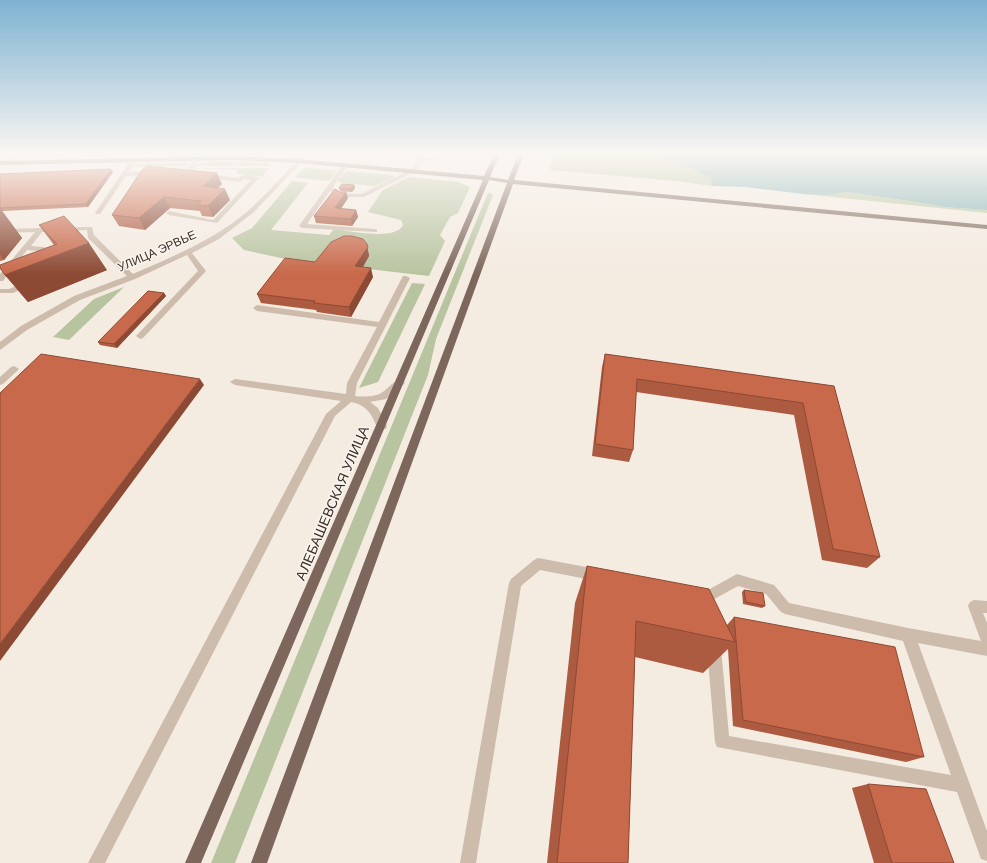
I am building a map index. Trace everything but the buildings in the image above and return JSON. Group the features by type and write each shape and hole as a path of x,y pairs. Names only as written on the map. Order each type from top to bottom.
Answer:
{"main road":[{"name":"АЛЕБАШЕВСКАЯ УЛИЦА","path":"193,863 382,426 479,194"},
{"path":"259,863 507,194"},
{"path":"656,194 987,227"},
{"path":"670,194 987,223"}],"street":[{"path":"98,213 110,194"},
{"path":"215,222 241,194"},
{"name":"УЛИЦА ЭРВЬЕ","path":"0,347 24,328 77,298 132,277 188,252 216,237 252,211 268,194"},
{"path":"325,194 302,226 375,231"},
{"path":"340,194 362,196 365,194"},
{"path":"169,213 234,225"},
{"path":"0,231 90,228 92,236 132,277"},
{"path":"0,280 3,272 26,248 41,229"},
{"path":"26,248 41,249 55,264"},
{"path":"140,336 202,271 188,252"},
{"path":"0,291 10,290 38,278"},
{"path":"382,426 375,411 355,399 352,383 406,278"},
{"path":"257,308 382,325"},
{"path":"0,382 14,369"},
{"path":"235,382 355,399 382,397 400,383"},
{"path":"96,863 331,414 355,399"},
{"path":"468,863 515,583 538,564 608,577"},
{"path":"686,592 709,596 737,580 770,589 785,608 908,635 987,649"},
{"path":"709,596 711,612"},
{"path":"987,607 974,606 987,640"},
{"path":"713,635 722,742 962,785"},
{"path":"908,635 987,853"}],"green space":[{"path":"281,194 299,194 271,230 329,235 334,229 382,234 392,233 399,230 403,225 401,220 368,212 380,194 467,194 458,213 450,217 440,235 445,241 429,276 290,260 244,250 232,238 252,228"},
{"path":"806,194 863,194 944,207 987,210 987,213"},
{"path":"487,195 493,195 436,339 428,375 235,863 211,863"},
{"path":"412,283 425,284 378,382 359,388"},
{"path":"124,287 69,340 53,337 94,299"}],"water":[{"path":"863,194 987,194 987,210 944,207"}]}
